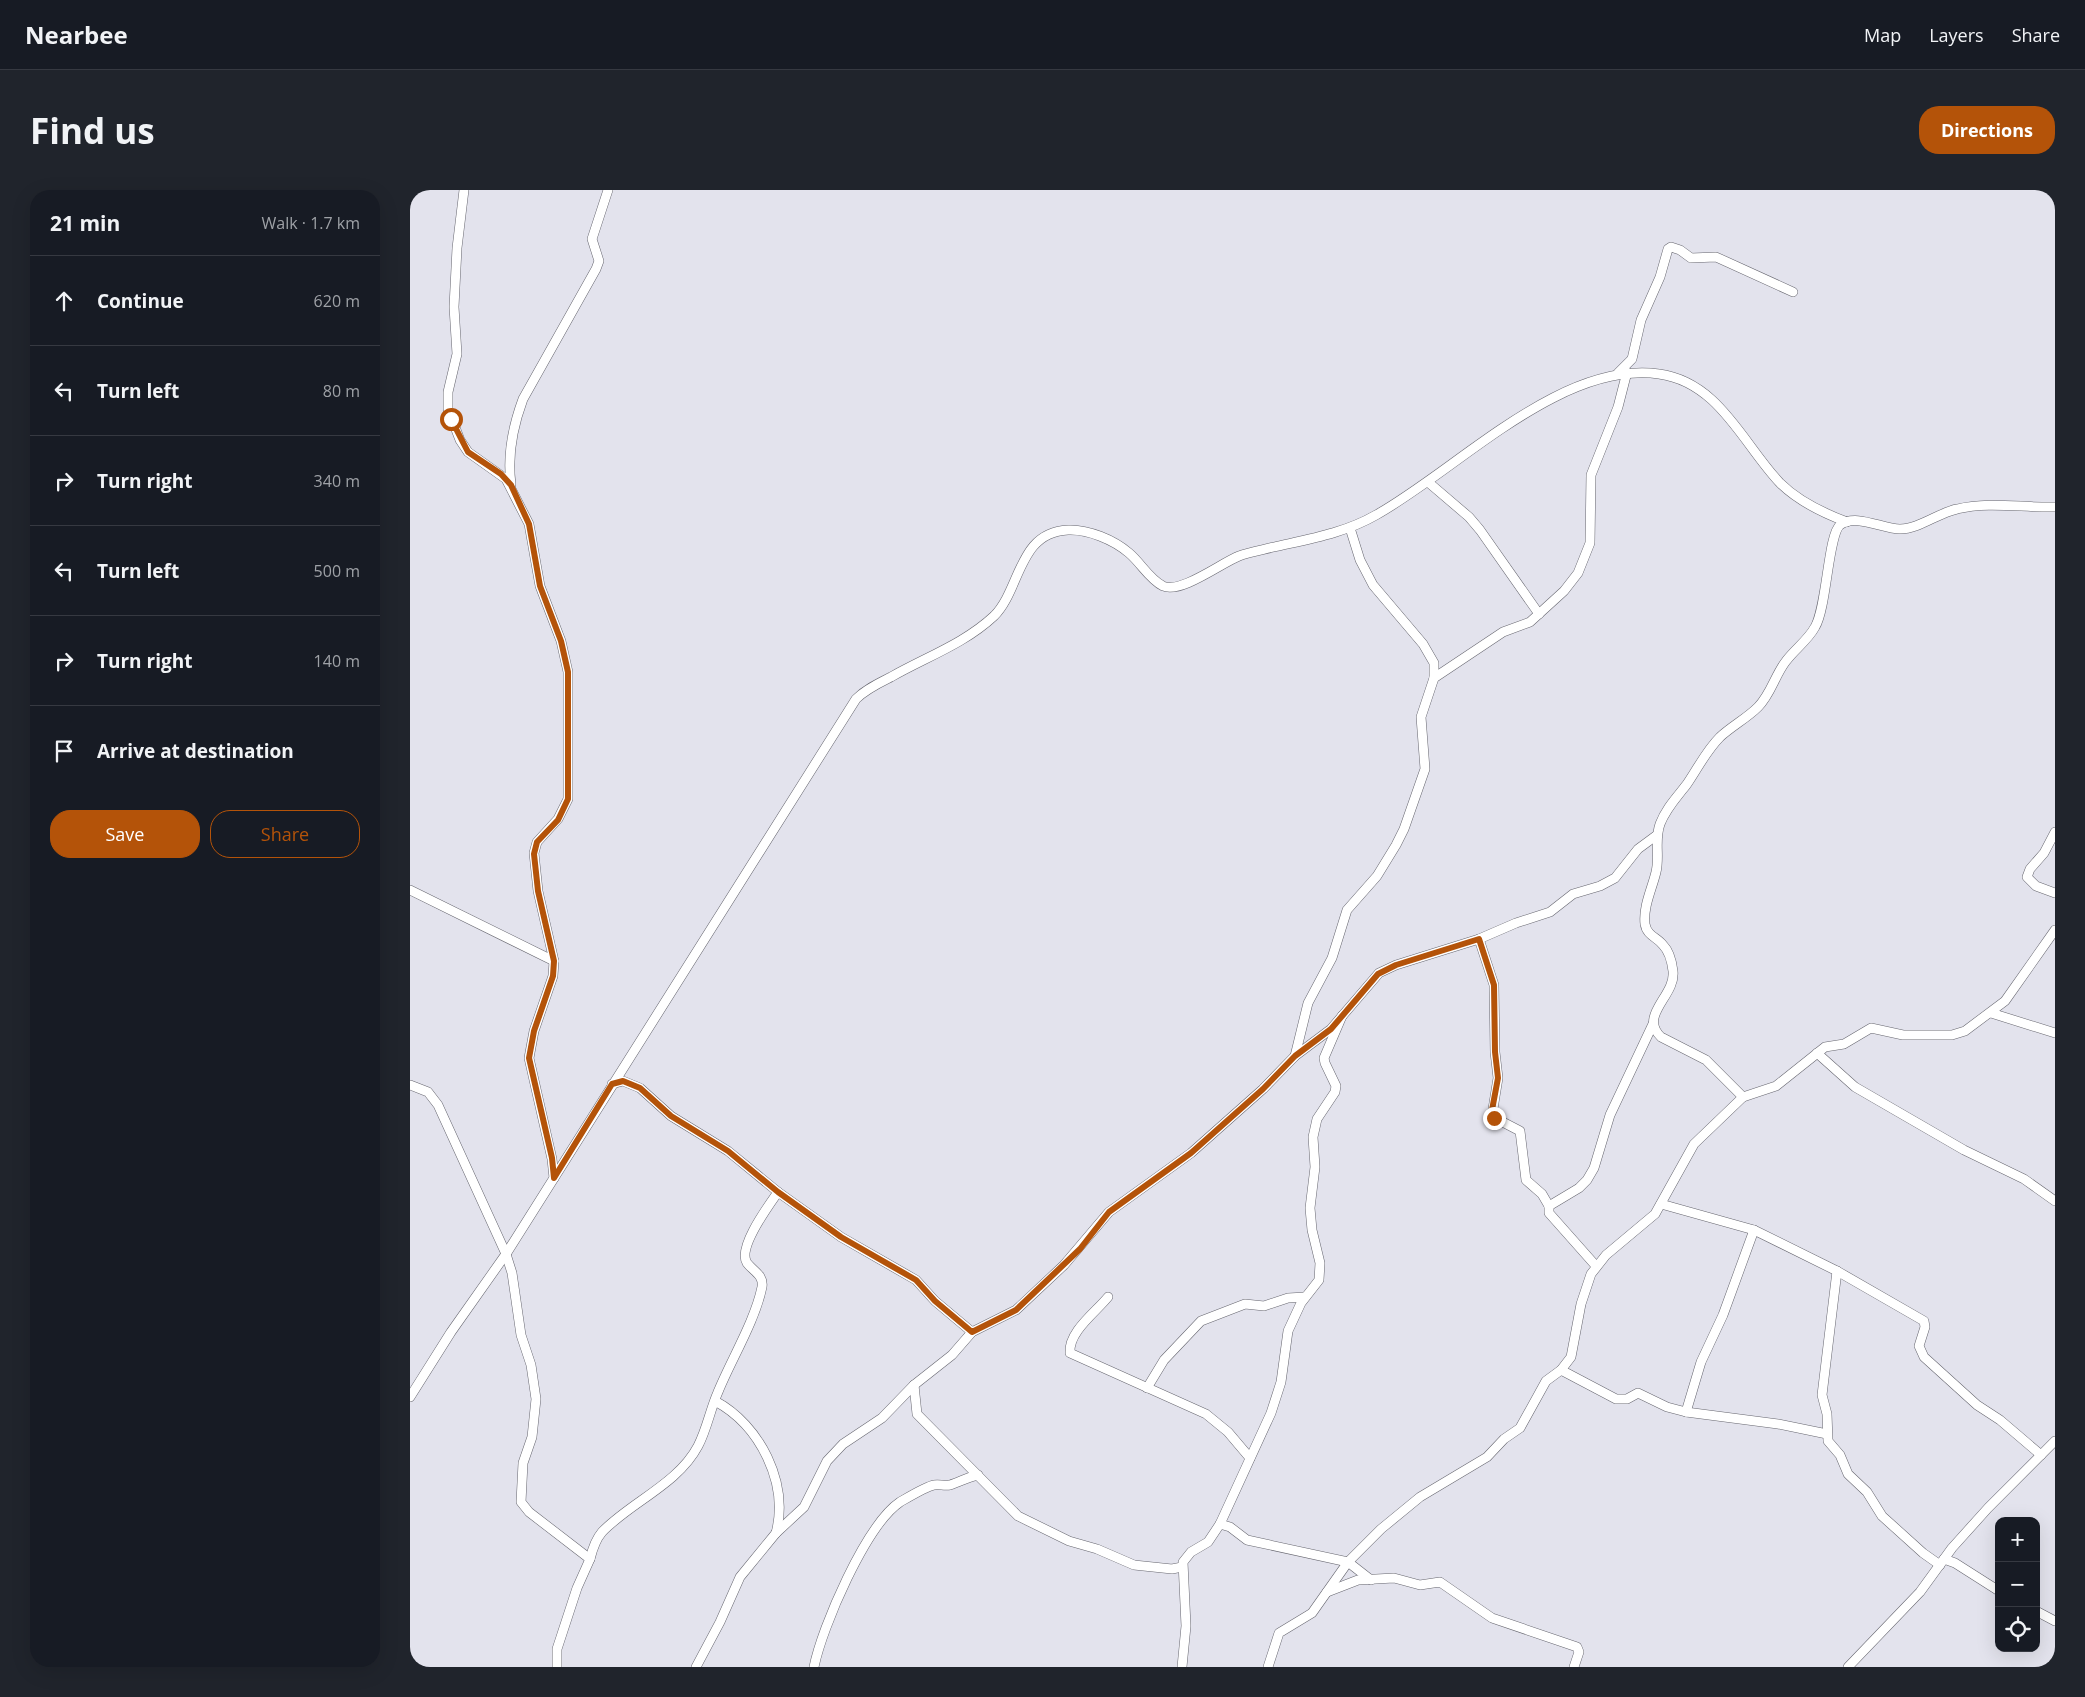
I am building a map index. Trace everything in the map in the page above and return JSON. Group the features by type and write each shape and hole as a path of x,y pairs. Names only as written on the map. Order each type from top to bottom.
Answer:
{"street":[{"path":"464,190 456,248 454,307 457,354 448,392 448,409 460,440 468,452 501,474 511,485 529,524 540,586 561,641 568,672 568,799 558,820 537,842 534,854 538,891 554,961 553,976 534,1031 529,1058 552,1158 554,1178"},
{"path":"511,485 510,454 517,415 523,399 596,269 599,261 592,239 608,190"},
{"path":"1618,373 1632,359 1641,320 1660,277 1668,249 1671,247 1680,250 1691,258 1716,256 1793,292"},
{"path":"1434,678 1502,632 1522,626 1539,614 1564,591 1578,572 1586,558 1590,543 1591,475 1624,392 1628,372"},
{"path":"410,1397 451,1332 506,1254 856,699 899,672 959,642 982,626 1002,606 1026,554 1040,541 1066,530 1081,531 1100,537 1129,553 1153,579 1170,588 1188,583 1240,555 1350,528 1376,516 1537,407 1573,389 1618,373 1628,372 1672,376 1696,388 1725,413 1785,487 1813,507 1847,522 1869,523 1900,529 1916,525 1940,514 1970,506 2055,507"},
{"path":"1428,482 1469,517 1480,530 1539,614"},
{"path":"1549,1206 1579,1188 1587,1180 1594,1168 1610,1115 1653,1024 1654,1016 1668,994 1673,978 1667,950 1663,944 1651,936 1646,926 1648,898 1657,864 1657,835 1668,807 1687,784 1711,747 1737,722 1758,707 1786,661 1814,629 1824,598 1833,536 1840,526 1847,522"},
{"path":"1295,1056 1308,1003 1332,958 1347,910 1367,889 1386,863 1404,829 1426,768 1421,717 1434,678 1432,658 1414,632 1373,585 1360,560 1350,528"},
{"path":"2055,832 2044,853 2030,869 2028,877 2036,886 2055,893"},
{"path":"696,1667 720,1622 740,1577 776,1533 804,1507 821,1471 834,1453 852,1436 882,1418 914,1385 952,1355 972,1332 1016,1310 1080,1249 1109,1212 1191,1153 1263,1089 1295,1056 1331,1029 1370,981 1383,971 1479,939 1516,923 1550,912 1573,894 1608,882 1621,872 1638,849 1657,835"},
{"path":"410,890 554,961"},
{"path":"1268,1667 1279,1633 1308,1617 1348,1562 1381,1529 1420,1497 1487,1457 1504,1439 1520,1428 1546,1381 1561,1370 1571,1357 1585,1289 1596,1266 1606,1255 1649,1220 1661,1204 1694,1144 1743,1097 1776,1086 1826,1047 1844,1044 1871,1028 1903,1035 1958,1034 1991,1013 2005,1001 2055,930"},
{"path":"1479,939 1494,985 1495,1052 1498,1078 1492,1114 1494,1118 1520,1131 1526,1180 1542,1194 1549,1206 1549,1213 1596,1266"},
{"path":"1991,1013 2055,1033"},
{"path":"1182,1667 1186,1610 1182,1567 1186,1557 1208,1542 1220,1524 1268,1420 1280,1382 1288,1331 1305,1297 1315,1287 1320,1276 1320,1263 1312,1230 1310,1208 1315,1167 1313,1138 1322,1110 1335,1092 1336,1086 1324,1058 1342,1016"},
{"path":"1653,1024 1661,1037 1706,1060 1743,1097"},
{"path":"1817,1053 1841,1076 1864,1092 1964,1150 2024,1179 2055,1201"},
{"path":"612,1084 623,1081 640,1088 671,1116 728,1151 778,1192 841,1237 916,1280 935,1301 972,1332"},
{"path":"410,1085 428,1092 438,1105 506,1254 512,1274 521,1335 531,1365 536,1399 532,1437 523,1463 521,1502 529,1512 590,1560"},
{"path":"557,1667 558,1649 577,1588 603,1532 660,1487 692,1456 702,1436 742,1340 762,1285 760,1276 747,1262 745,1251 762,1216 778,1192"},
{"path":"1661,1204 1754,1230 1837,1271 1924,1321 1925,1327 1919,1346 1924,1357 1977,1406 2000,1420 2041,1455"},
{"path":"1686,1412 1701,1362 1725,1308 1754,1230"},
{"path":"1837,1271 1822,1396 1827,1414 1828,1441 1840,1454 1844,1468 1867,1492 1882,1516 1924,1553 1942,1562 1955,1563 1995,1588"},
{"path":"1108,1297 1078,1331 1070,1348 1070,1354 1206,1414 1228,1432 1250,1458"},
{"path":"1147,1388 1164,1360 1200,1320 1245,1304 1264,1306 1288,1298 1305,1297"},
{"path":"1561,1370 1616,1399 1627,1399 1638,1393 1667,1407 1686,1412 1778,1424 1827,1434"},
{"path":"914,1385 917,1414 1012,1512 1069,1541 1097,1549 1134,1565 1172,1569 1182,1567"},
{"path":"715,1401 742,1421 770,1463 780,1496 780,1516 776,1533"},
{"path":"1848,1667 1920,1592 1942,1562 1988,1508 2055,1441"},
{"path":"814,1667 834,1609 856,1563 872,1535 893,1509 901,1502 930,1487 949,1485 965,1477 978,1475"},
{"path":"1220,1524 1230,1527 1247,1540 1348,1562 1370,1580"},
{"path":"1325,1593 1351,1582 1370,1580 1394,1578 1420,1585 1440,1582 1492,1618 1577,1646 1579,1652 1574,1667"},
{"path":"2040,1613 2055,1621"}],"route":[{"path":"451,419 460,440 468,452 501,474 511,485 529,524 540,586 561,641 568,672 570,782 568,799 558,820 537,842 534,854 534,868 538,891 554,961 553,976 530,1043 529,1058 552,1158 554,1178 612,1084 623,1081 633,1084 671,1116 728,1151 778,1192 841,1237 916,1280 935,1301 972,1332 1005,1317 1028,1300 1080,1249 1109,1212 1135,1191 1178,1163 1206,1140 1286,1068 1295,1056 1331,1029 1370,981 1378,974 1396,965 1479,939 1494,985 1495,1052 1498,1078 1492,1110 1494,1118"}]}
